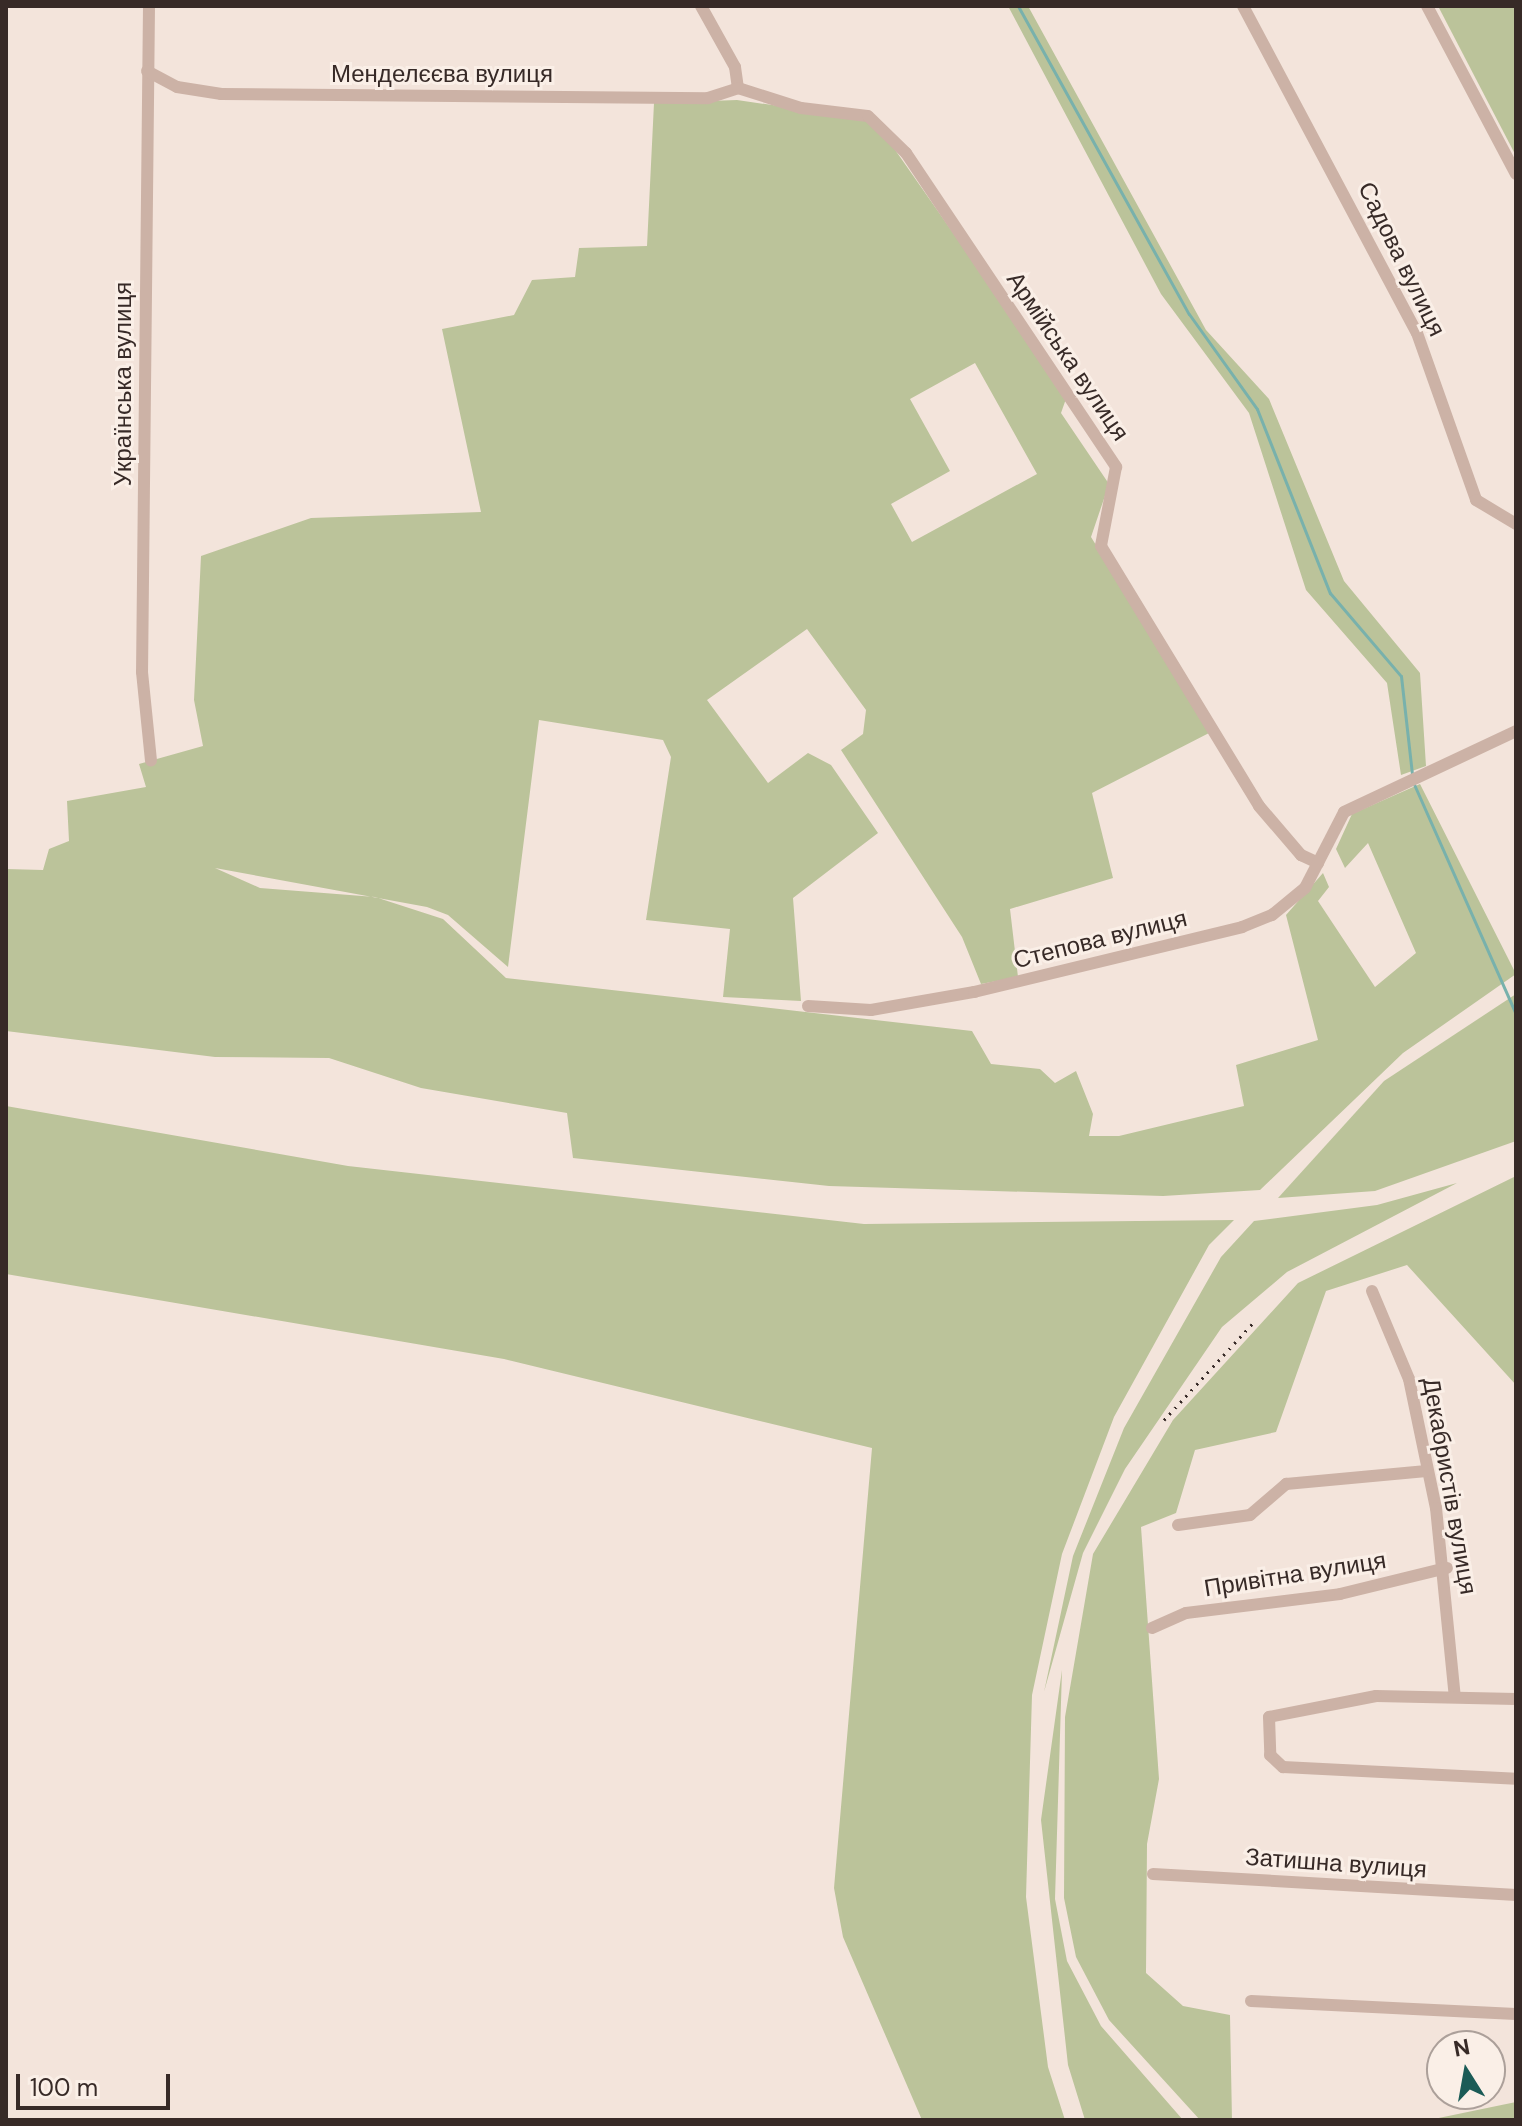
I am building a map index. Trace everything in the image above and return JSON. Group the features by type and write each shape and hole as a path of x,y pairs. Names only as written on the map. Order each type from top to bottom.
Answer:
{"street":[{"name":"Українська вулиця","path":"149,6 142,672 151,761"},
{"path":"701,6 735,67 738,88"},
{"name":"Садова вулиця","path":"1243,6 1417,333 1476,500 1516,524"},
{"path":"1427,6 1516,174"},
{"name":"Менделєєва вулиця","path":"147,71 190,91 260,95 708,98 738,88"},
{"name":"Армійська вулиця","path":"738,88 801,108 868,116 906,153 1116,467 1101,546 1259,806 1301,855 1318,863"},
{"name":"Степова вулиця","path":"808,1006 871,1010 974,992 1242,927 1272,915 1305,888 1344,812 1516,731"},
{"name":"Декабристів вулиця","path":"1372,1291 1406,1368 1447,1568 1455,1697"},
{"path":"1178,1525 1250,1515 1286,1484 1426,1471"},
{"name":"Привітна вулиця","path":"1152,1628 1186,1613 1340,1594 1447,1568"},
{"path":"1516,1699 1376,1696 1269,1717 1270,1755 1283,1767 1516,1779"},
{"name":"Затишна вулиця","path":"1153,1874 1516,1895"},
{"path":"1251,2001 1516,2014"}],"green space":[{"path":"1008,6 1028,6 1206,330 1269,399 1344,581 1420,673 1426,766 1401,775 1387,683 1306,590 1249,413 1161,294"},
{"path":"1438,6 1516,6 1516,156"},
{"path":"737,100 862,118 884,134 1067,396 1061,413 1109,484 1091,537 1211,732 1092,793 1113,878 1010,909 1018,977 981,984 962,937 841,750 863,734 866,710 807,629 707,700 768,783 808,753 831,765 878,833 793,898 801,1001 723,997 730,929 646,920 671,757 663,740 539,720 508,967 448,915 427,907 378,898 443,919 506,978 972,1031 991,1064 1040,1069 1055,1083 1076,1071 1093,1114 1089,1136 1119,1136 1244,1106 1236,1065 1318,1040 1286,915 1323,873 1329,887 1318,901 1375,987 1416,953 1368,843 1345,868 1336,849 1352,814 1420,784 1516,974 1403,1053 1260,1190 1163,1196 829,1186 573,1158 567,1113 421,1088 329,1058 215,1057 6,1031 6,869 43,870 49,849 69,841 67,801 146,787 139,764 203,746 194,700 201,556 311,518 481,512 442,329 514,315 532,280 575,277 579,248 647,246 654,103","holes":["975,363 1037,474 912,542 891,504 950,471 910,399","215,868 371,897 260,888"]},
{"path":"1516,994 1516,1141 1375,1191 1278,1198 1384,1081"},
{"path":"6,1106 348,1166 864,1224 1234,1220 1209,1245 1114,1417 1062,1554 1032,1695 1026,1897 1048,2067 1065,2120 922,2120 843,1937 834,1888 872,1448 504,1359 6,1274"},
{"path":"1516,1176 1516,1385 1407,1265 1326,1291 1276,1432 1195,1450 1176,1513 1141,1527 1159,1779 1147,1844 1146,1973 1183,2006 1230,2015 1232,2120 1200,2120 1109,2020 1076,1957 1064,1898 1065,1717 1093,1554 1173,1420 1298,1283"},
{"path":"1457,1183 1287,1272 1222,1327 1125,1469 1083,1553 1044,1692 1073,1556 1124,1428 1221,1257 1254,1221 1377,1205"},
{"path":"1062,1670 1055,1899 1067,1961 1101,2026 1183,2120 1085,2120 1068,2065 1041,1820"},
{"path":"1516,2102 1516,2120 1429,2120 1477,2110 1506,2110 1506,2104"}],"waterway":[{"path":"1018,6 1189,314 1257,409 1330,593 1401,676 1412,774"},
{"path":"1413,782 1516,1014"}],"railway":[{"path":"1164,1420 1253,1323"}]}
